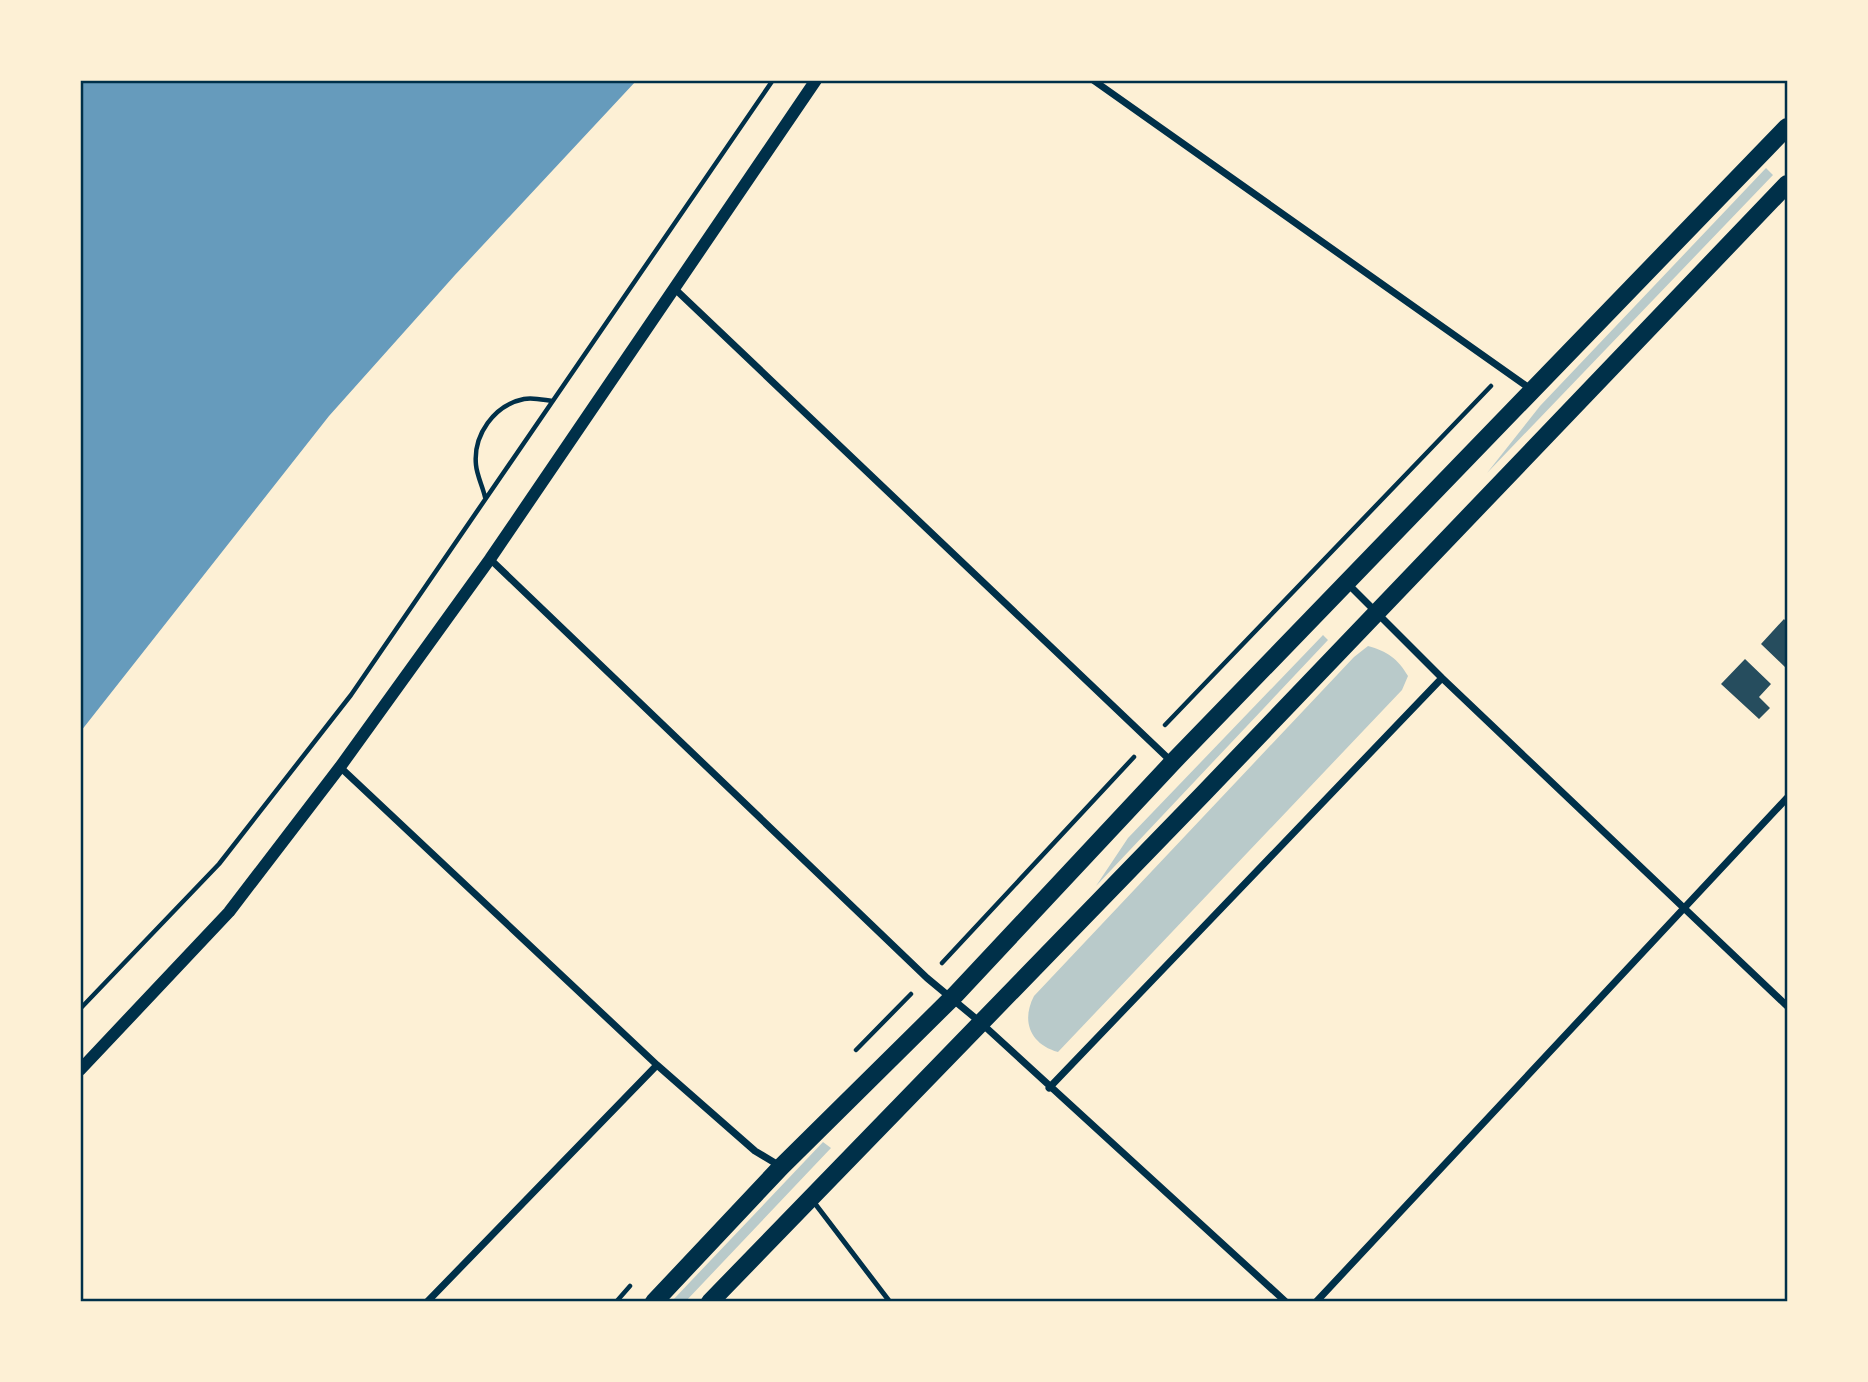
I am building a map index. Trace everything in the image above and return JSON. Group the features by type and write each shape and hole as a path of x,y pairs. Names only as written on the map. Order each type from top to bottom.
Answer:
{"main road":[{"path":"654,1301 781,1167 951,999 1173,762 1787,127"},
{"path":"710,1301 1787,184"}],"street":[{"path":"80,1070 229,912 340,767 490,559 816,80"},
{"path":"1093,80 1532,390"},
{"path":"675,289 1173,762"},
{"path":"490,559 927,978 980,1022 1049,1088 1286,1301"},
{"path":"1347,583 1442,678 1787,1006"},
{"path":"1049,1088 1442,678"},
{"path":"340,767 657,1065 755,1151 781,1167"},
{"path":"1316,1301 1787,798"},
{"path":"427,1301 657,1065"}],"lane":[{"path":"810,1197 890,1301"}],"path":[{"path":"80,1009 219,864 351,695 773,80"},
{"path":"851,1055 1506,370"},
{"path":"486,498 476,465 478,440 488,422 506,406 526,398 552,401"},
{"path":"616,1301 635,1281"}],"shaded area":[{"path":"1766,168 1773,175 1487,473 1540,406"},
{"path":"1323,635 1328,640 1096,886 1128,838"},
{"path":"1368,646 1381,650 1400,665 1408,676 1402,690 1058,1052 1041,1043 1028,1023 1034,996 1354,657"},
{"path":"823,1142 831,1148 686,1301 672,1301"}],"water":[{"path":"81,80 636,81 455,275 329,416 81,731"}],"building":[{"path":"1784,619 1787,623 1787,669 1761,644"},
{"path":"1745,659 1771,684 1759,697 1770,708 1759,719 1721,684"}]}
